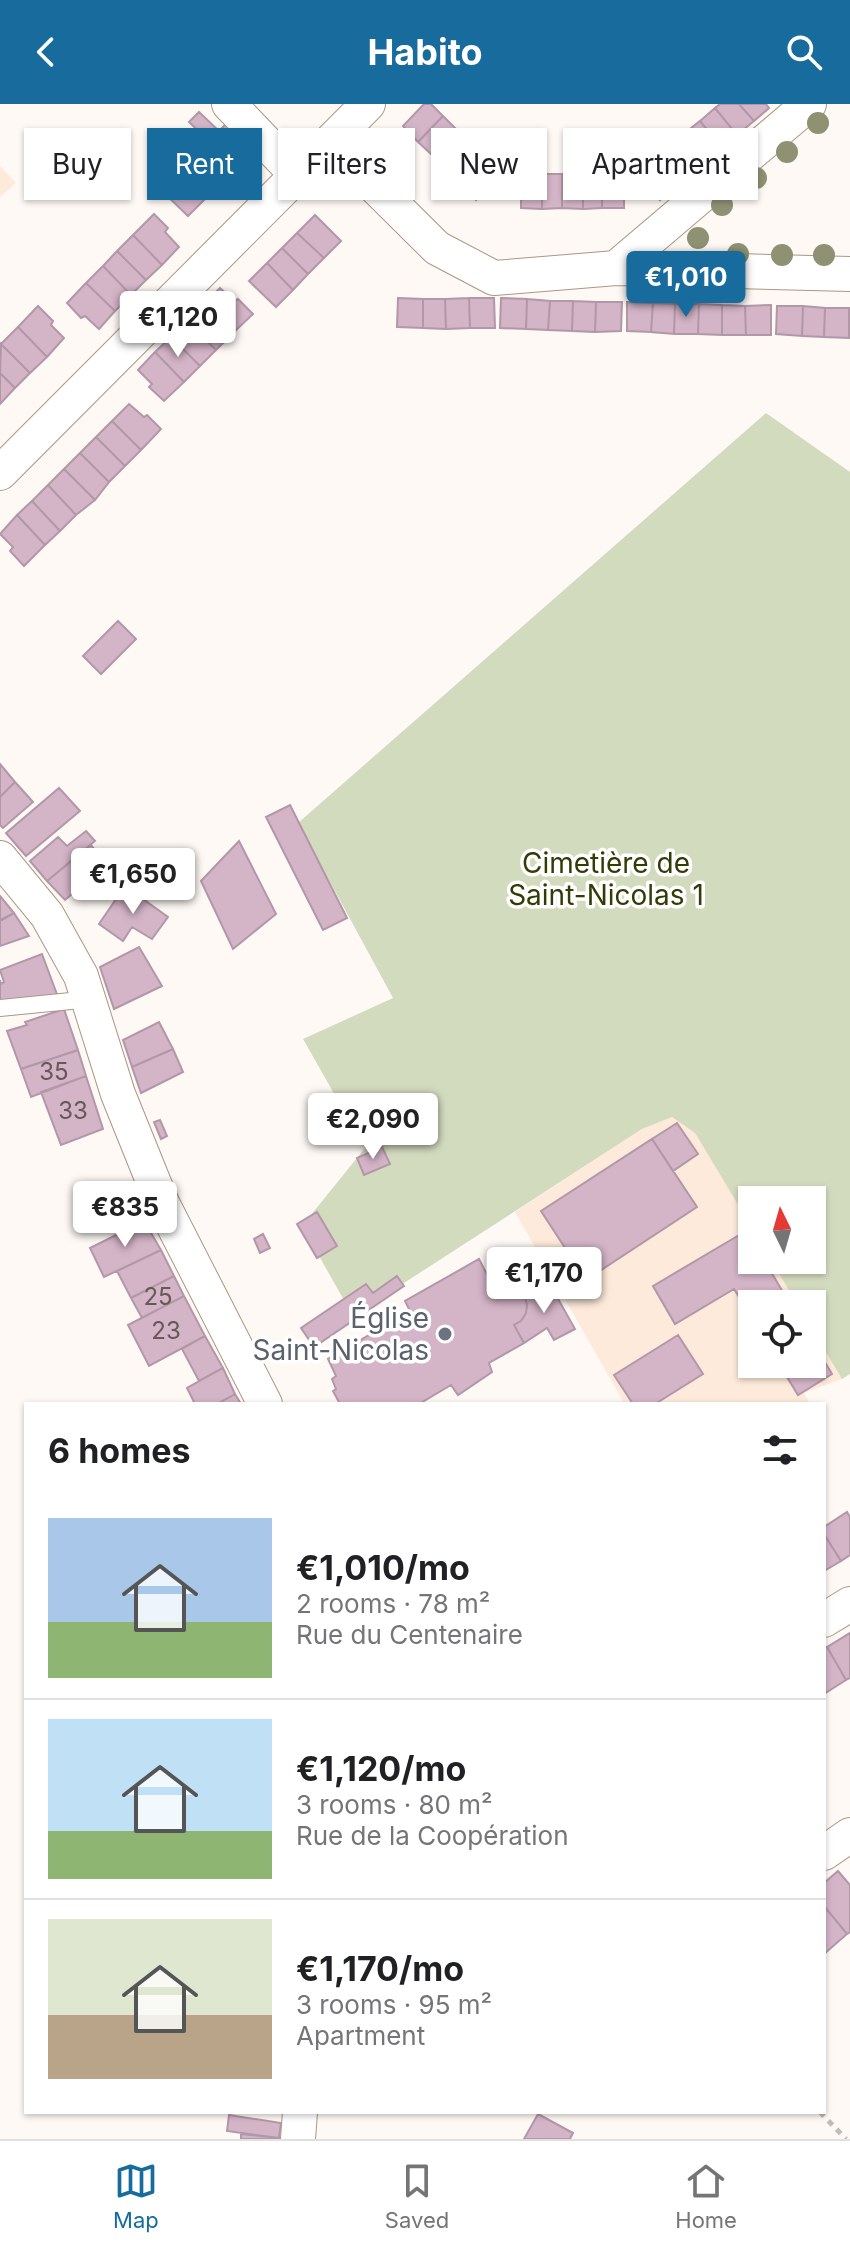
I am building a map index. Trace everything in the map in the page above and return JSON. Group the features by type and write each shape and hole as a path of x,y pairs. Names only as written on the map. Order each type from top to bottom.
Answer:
{"street":[{"path":"229,104 278,155"},
{"path":"616,268 809,104"},
{"path":"342,128 357,108"},
{"path":"0,473 278,194"},
{"path":"389,200 437,248 494,278 616,268 850,274"},
{"path":"0,858 47,915 81,976 118,1094 162,1203 264,1402"},
{"path":"826,1619 850,1604"},
{"path":"826,1852 850,1835"},
{"path":"298,2139 300,2114"}],"lane":[{"path":"0,1008 87,997"}],"path":[{"path":"822,2114 846,2139"}],"shaded area":[{"path":"0,166 16,183 0,197"},
{"path":"672,1117 695,1133 738,1205 738,1274 779,1274 789,1290 738,1290 738,1378 826,1378 826,1352 842,1379 804,1393 809,1402 621,1402 515,1212 642,1129"}],"green space":[{"name":"Cimetière de Saint-Nicolas 1","path":"766,413 850,472 850,1374 842,1379 826,1352 826,1290 789,1290 779,1274 826,1274 826,1186 738,1186 738,1205 695,1133 672,1117 642,1129 353,1316 302,1226 365,1148 303,1039 393,998 298,823"}],"building":[{"path":"424,104 431,104 443,116 418,142 415,128 403,126"},
{"path":"720,104 739,104 754,121 746,128 731,128 715,108"},
{"path":"739,104 766,104 769,108 754,121"},
{"path":"715,108 731,128 706,128 700,121"},
{"path":"199,112 216,128 195,128 189,122"},
{"path":"443,116 455,128 431,128"},
{"path":"700,121 706,128 691,128"},
{"path":"431,128 431,154 418,142"},
{"path":"547,174 562,174 562,208 542,209 542,200 547,200"},
{"path":"562,174 563,200 583,200 583,209 562,208"},
{"path":"171,200 204,200 188,216"},
{"path":"521,200 542,200 542,209 521,208"},
{"path":"583,200 602,200 602,208 583,209"},
{"path":"602,200 624,200 624,208 602,208"},
{"path":"154,214 168,228 165,232 179,247 162,265 133,235"},
{"path":"315,215 341,241 324,258 297,233"},
{"path":"297,233 324,258 308,274 282,248"},
{"path":"133,235 162,265 146,280 117,251"},
{"path":"282,248 308,274 293,290 267,263"},
{"path":"117,251 146,280 131,295 103,266"},
{"path":"267,263 293,290 276,307 249,281"},
{"path":"103,266 131,295 115,311 86,283"},
{"path":"86,283 115,311 99,329 85,316 81,318 67,303"},
{"path":"220,288 234,301 238,299 253,314 232,334 202,306"},
{"path":"398,298 423,299 423,328 397,327"},
{"path":"469,298 494,298 495,328 470,328"},
{"path":"469,298 470,328 446,329 445,299"},
{"path":"501,298 527,299 526,329 500,328"},
{"path":"423,299 445,299 446,329 423,328"},
{"path":"527,299 550,301 548,330 526,329"},
{"path":"550,301 573,301 572,331 548,330"},
{"path":"573,301 596,302 595,332 572,331"},
{"path":"596,302 622,302 621,331 595,332"},
{"path":"627,302 653,303 651,332 627,331"},
{"path":"653,303 675,304 674,334 651,332"},
{"path":"675,304 699,304 698,334 674,334"},
{"path":"699,304 722,305 722,335 698,334"},
{"path":"722,305 745,306 746,335 722,335"},
{"path":"771,305 771,335 746,335 745,306"},
{"path":"38,306 64,338 47,357 18,327"},
{"path":"202,306 232,334 216,350 187,321"},
{"path":"777,306 803,306 802,336 776,334"},
{"path":"803,306 825,308 824,337 802,336"},
{"path":"825,308 849,308 849,338 824,337"},
{"path":"187,321 216,350 200,366 171,337"},
{"path":"18,327 47,357 30,373 1,344"},
{"path":"171,337 200,366 184,382 155,352"},
{"path":"1,344 30,373 15,388 0,373"},
{"path":"155,352 184,382 164,401 149,387 152,384 138,370"},
{"path":"0,373 15,388 0,404"},
{"path":"129,404 144,417 147,415 161,429 141,450 112,421"},
{"path":"112,421 141,450 125,466 96,437"},
{"path":"96,437 125,466 109,482 80,453"},
{"path":"80,453 109,482 95,500 64,469"},
{"path":"64,469 95,500 76,515 48,485"},
{"path":"48,485 76,515 60,531 32,501"},
{"path":"32,501 60,531 45,545 17,515"},
{"path":"17,515 45,545 24,566 10,551 13,547 0,534"},
{"path":"118,621 136,639 101,674 83,656"},
{"path":"0,764 15,782 0,797"},
{"path":"15,782 33,802 3,828 0,825 0,797"},
{"path":"59,788 80,811 26,856 6,833"},
{"path":"290,805 347,918 323,930 266,817"},
{"path":"86,831 95,841 47,881 30,861 58,837 67,846"},
{"path":"239,841 276,914 233,949 201,881"},
{"path":"91,845 115,875 86,899 77,890 65,900 47,881"},
{"path":"125,886 168,917 152,939 132,927 123,941 99,924"},
{"path":"0,896 14,913 2,920 0,920"},
{"path":"14,913 29,936 0,946 0,920"},
{"path":"139,947 162,986 114,1009 100,967"},
{"path":"42,954 58,997 0,1002 0,980 1,984 4,982 0,970"},
{"path":"64,1009 78,1050 21,1069 7,1031"},
{"path":"159,1022 173,1049 132,1067 123,1040"},
{"path":"173,1049 183,1072 141,1093 132,1067"},
{"path":"78,1050 86,1076 31,1097 21,1069"},
{"path":"86,1076 103,1129 61,1145 41,1092"},
{"path":"160,1120 167,1136 161,1139 154,1122"},
{"path":"677,1123 698,1154 673,1171 652,1139"},
{"path":"652,1139 697,1207 586,1280 541,1211"},
{"path":"382,1147 390,1164 364,1175 357,1158"},
{"path":"317,1212 337,1246 317,1258 297,1224"},
{"path":"144,1221 161,1250 104,1277 90,1248"},
{"path":"263,1234 270,1248 260,1253 254,1239"},
{"path":"738,1236 738,1274 772,1274 782,1290 738,1290 738,1295 734,1289 675,1324 653,1286"},
{"path":"161,1250 174,1276 131,1298 117,1271"},
{"name":"Église Saint-Nicolas","path":"479,1259 493,1286 499,1283 501,1286 509,1285 524,1294 526,1313 514,1325 524,1343 489,1363 492,1372 458,1395 451,1385 422,1402 339,1402 333,1391 336,1389 332,1379 336,1376 328,1359 410,1311 405,1301"},
{"path":"174,1276 184,1296 142,1318 131,1298"},
{"path":"397,1276 404,1286 314,1347 301,1328 366,1284 373,1293"},
{"path":"548,1281 575,1329 554,1340 547,1328 524,1343 514,1325 526,1313 524,1294"},
{"path":"184,1296 205,1336 149,1366 128,1325"},
{"path":"678,1335 703,1374 658,1402 632,1402 614,1375"},
{"path":"205,1336 223,1368 199,1381 182,1349"},
{"path":"826,1364 832,1374 826,1378"},
{"path":"223,1368 235,1394 221,1402 194,1402 187,1388"},
{"path":"788,1378 826,1378 798,1395"},
{"path":"235,1394 240,1402 221,1402"},
{"path":"847,1512 850,1517 850,1555 841,1561 826,1537 826,1526"},
{"path":"826,1537 841,1561 826,1570"},
{"path":"850,1633 850,1678 846,1680 827,1647"},
{"path":"826,1648 846,1680 826,1693"},
{"path":"838,1871 850,1885 850,1932 847,1934 826,1908 826,1881"},
{"path":"826,1908 847,1934 826,1952"},
{"path":"538,2114 573,2133 570,2139 524,2139"},
{"path":"229,2115 281,2123 279,2138 227,2131"},
{"path":"241,2134 279,2138 279,2139 241,2139"}],"place":[{"name":"Église Saint-Nicolas","path":"445,1334"}]}
